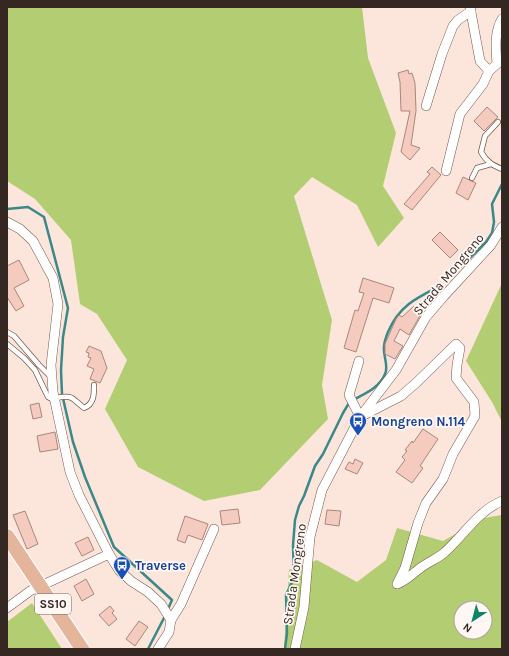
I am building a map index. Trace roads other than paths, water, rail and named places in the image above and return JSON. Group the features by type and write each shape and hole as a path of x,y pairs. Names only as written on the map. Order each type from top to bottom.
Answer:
{"main road":[{"name":"SS10","path":"7,536 82,649"}],"street":[{"path":"470,9 480,62 489,71"},
{"path":"426,106 442,54 453,26 470,9"},
{"path":"446,171 460,114 483,84 489,71 497,64 496,45 502,19"},
{"path":"7,222 20,229 33,241 52,278 58,304 51,365 52,378 70,472 79,495 109,554 119,570 130,581 148,592 161,604 171,618"},
{"name":"Strada Mongreno","path":"295,649 304,607 310,537 322,490 360,417 396,370 426,317 491,245 502,227"},
{"path":"359,361 349,395 360,417 401,396 456,344 460,348 456,378 474,402 475,416 453,454 443,479 426,503 397,584 406,581 420,568 444,553 492,505 502,501"},
{"path":"158,649 169,632 171,618 181,604 214,529"},
{"path":"7,608 30,591 109,554"}],"lane":[{"path":"498,122 485,136 481,152 485,160 502,169"},
{"path":"472,178 477,168 491,164"},
{"path":"7,332 14,336 52,378"},
{"path":"7,344 24,358 35,370 48,397 56,399 67,396 73,397 84,408 92,403 94,396 94,385"}],"waterway":[{"path":"446,281 486,242 492,233 494,222 492,204 502,184"},
{"path":"7,209 28,207 44,217 68,308 63,337 61,370 62,394 73,442 85,477 114,547 172,600 168,609"},
{"path":"355,399 372,389 383,379 386,371 384,345 392,323 397,316 403,309 416,299 440,286"},
{"path":"285,649 287,633 286,595 294,578 293,545 295,520 315,466 323,454 349,403"},
{"path":"148,649 165,616"}],"place":[{"name":"Mongreno N.114","path":"358,436"},
{"name":"Traverse","path":"122,580"}]}
